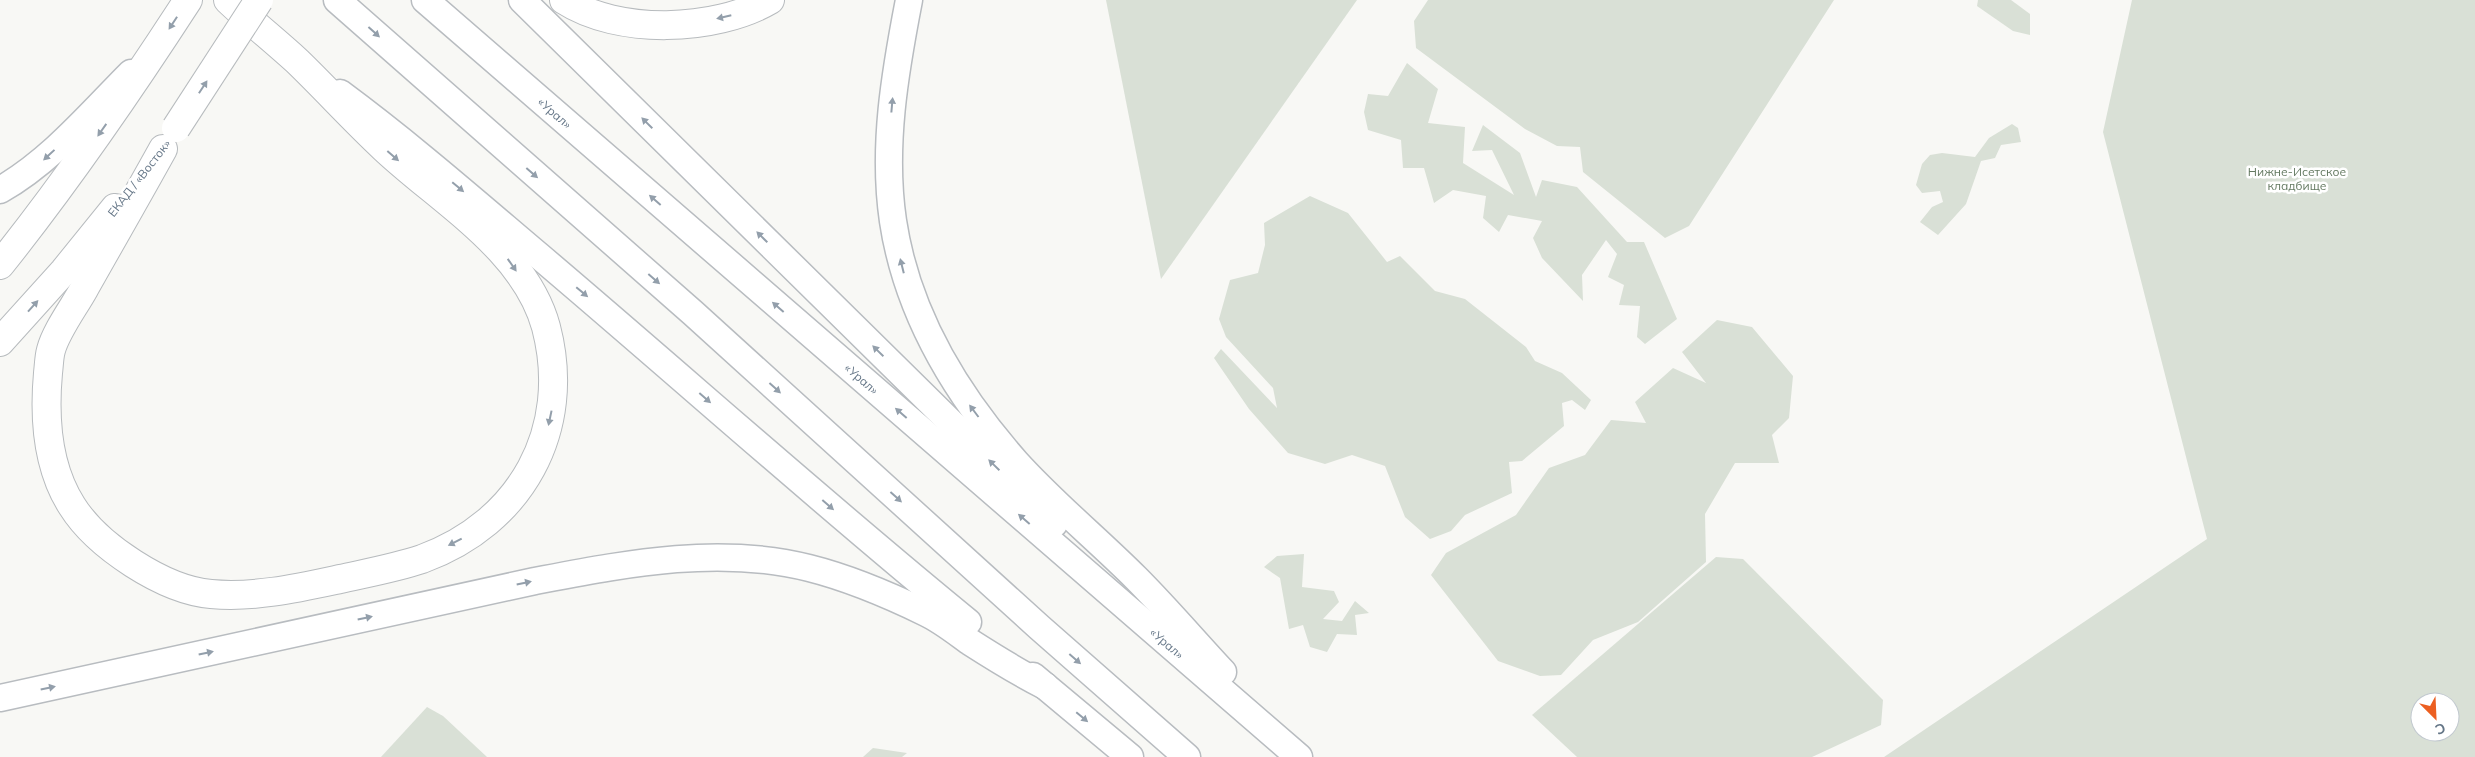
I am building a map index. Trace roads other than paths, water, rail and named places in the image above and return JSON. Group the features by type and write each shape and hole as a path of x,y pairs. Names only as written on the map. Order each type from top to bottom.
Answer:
{"highway":[{"path":"0,265 42,213 188,0"},
{"name":"ЕКАД / «Восток»","path":"0,342 64,271 170,139 259,0"},
{"path":"564,0 604,16 637,24 670,26 702,23 733,15 770,0"},
{"path":"170,139 51,348 46,394 48,437 56,470 72,507 103,541 134,564 166,582 208,594 256,594 387,568 423,558 476,532 504,506 526,480 543,445 551,416 553,391 546,327 533,296 500,248 384,148 296,60 229,1"}],"main road":[{"path":"337,0 693,313 1031,620 1187,757"},
{"name":"«Урал»","path":"425,0 1299,757"},
{"path":"522,0 1058,527 1316,757"},
{"path":"909,0 894,75 889,137 893,220 903,271 920,319 946,369 972,410 1017,463 1137,580 1237,687"},
{"path":"0,190 22,178 47,157 158,46"},
{"path":"296,60 391,130 642,342 865,538 1130,757"},
{"path":"0,698 535,581 622,564 687,557 754,559 808,568 862,585 928,614 1010,668 1045,686"}],"park label":[{"name":"Нижне-Исетское кладбище","path":"2297,178"}]}
